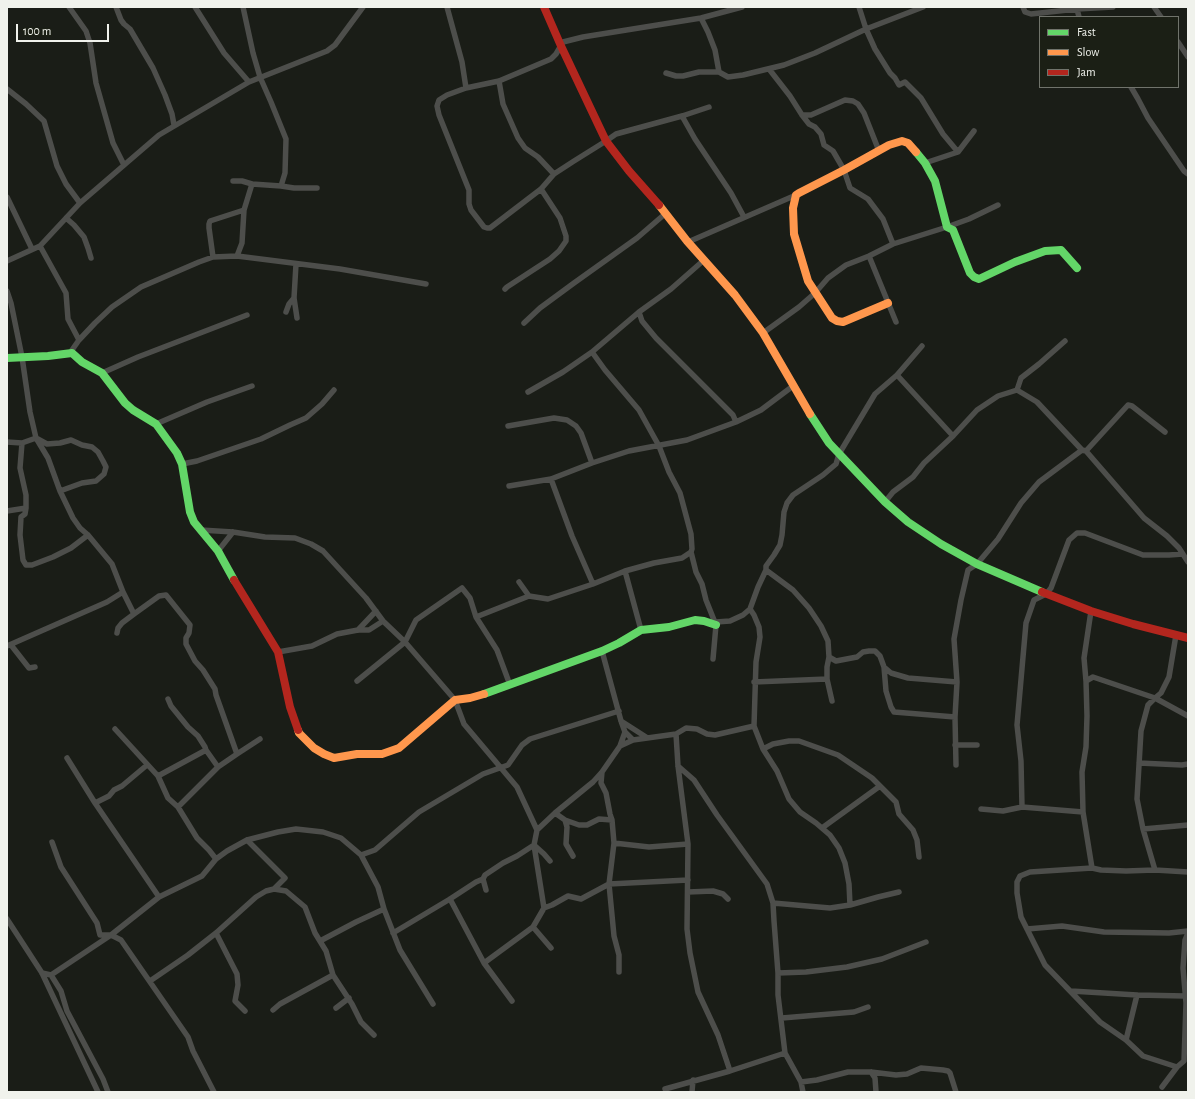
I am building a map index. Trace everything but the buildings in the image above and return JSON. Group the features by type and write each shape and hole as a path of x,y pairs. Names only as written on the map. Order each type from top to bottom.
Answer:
{"street":[{"path":"69,7 86,31 90,43 96,83 113,143 124,165"},
{"path":"116,7 121,20 130,29 153,68 172,114 174,125"},
{"path":"195,7 224,53 249,82"},
{"path":"243,7 260,77 286,139 285,173 281,186"},
{"path":"7,261 32,248 40,246 80,203 159,135 174,125 249,82 327,51 334,45 363,7"},
{"path":"448,7 462,62 466,88"},
{"path":"544,7 606,141 688,242 735,295 763,333 793,386 829,443 885,502 908,522 941,544 976,564 1090,611 1188,638"},
{"path":"710,107 616,134 554,174 541,189 490,228 487,228 484,227 470,210 469,190 439,115 437,106 439,100 443,97 466,88 499,80 551,59 563,42 583,37 701,18 742,7"},
{"path":"859,7 866,29 876,50 890,73 899,85 905,82 921,98 943,134 958,152"},
{"path":"666,73 676,76 683,76 699,72 719,72 728,77 769,69 815,53 866,29 923,7"},
{"path":"1023,7 1025,12 1031,14 1113,7"},
{"path":"1154,7 1160,16"},
{"path":"1076,9 1078,16"},
{"path":"701,18 708,32 719,72"},
{"path":"1179,44 1188,57"},
{"path":"769,69 809,124 815,127 821,134 824,145 833,151 844,170 850,188 868,198 883,219 893,244"},
{"path":"499,80 503,104 518,138 525,148 538,157 554,174"},
{"path":"1132,88 1148,118 1184,171 1188,174"},
{"path":"7,89 44,121 58,166 66,184 80,203"},
{"path":"802,114 811,115 845,100 853,101 858,104 864,113 879,150"},
{"path":"682,116 695,139 731,192 744,218"},
{"path":"925,163 958,152 974,131"},
{"path":"688,242 796,195 889,144 902,141 908,143 925,163 935,181 947,227 953,230 957,237 970,273 974,278 979,278 1045,251 1061,250 1077,268"},
{"path":"233,180 252,184 294,188 317,188"},
{"path":"237,256 242,243 244,210 252,184"},
{"path":"505,289 550,259 559,251 566,240 560,218 541,189"},
{"path":"796,195 793,208 794,234 808,281 832,318 843,322 888,303"},
{"path":"7,197 32,248"},
{"path":"763,333 798,308 815,293 828,278 846,265 893,244 969,219 998,205"},
{"path":"213,257 208,224 210,221 244,210"},
{"path":"524,323 540,308 638,238 666,213"},
{"path":"66,218 84,237 90,258"},
{"path":"40,246 66,293 68,319 79,340"},
{"path":"72,353 72,350 79,340 112,307 141,287 213,257 237,256 340,270 426,284"},
{"path":"869,256 896,322"},
{"path":"528,392 563,372 592,352 639,312 671,290 704,260"},
{"path":"296,264 294,298 297,318"},
{"path":"7,291 11,303 22,357 30,412 36,438 48,458 60,491 73,518 112,564 123,592 134,614"},
{"path":"286,312 289,304 294,298"},
{"path":"639,312 642,321 656,338 733,414 736,422"},
{"path":"102,373 138,357 247,315"},
{"path":"1018,390 1021,378 1065,341"},
{"path":"716,625 716,622 730,621 743,615 750,609 766,570 766,566 780,545 784,512 787,503 793,495 823,475 836,464 839,454 875,394 897,375 922,346"},
{"path":"592,352 605,370 639,410 659,446 669,472 680,493 692,534 691,552 696,572 702,584 706,600 716,625 713,659"},
{"path":"7,358 72,353 82,362 102,373 125,403 133,410 156,424 177,453 182,464 190,512 194,522 218,551 241,593 278,652 290,707 299,733 314,748 334,758 357,754 382,754 399,748 455,700 470,698 510,685 602,651 619,643 640,630 670,627 695,620 704,620 716,625"},
{"path":"897,375 954,436"},
{"path":"156,424 207,402 252,386"},
{"path":"509,486 551,479 592,463 629,451 687,440 736,422 761,410 793,386"},
{"path":"182,464 197,461 261,439 306,418 322,404 334,390"},
{"path":"885,502 893,492 913,477 924,463 954,436 977,410 998,396 1018,390 1037,402 1084,451 1144,518 1167,536 1179,548 1188,562"},
{"path":"956,765 955,717 957,682 954,639 968,570 976,564 998,539 1021,503 1039,482 1084,451 1128,405 1132,406 1165,432"},
{"path":"508,426 554,418 567,420 576,426 581,433 592,463"},
{"path":"7,442 22,443 36,438 48,444 71,440 92,447 98,452 106,467 104,474 96,482 82,483 60,491"},
{"path":"22,443 20,468 26,495 26,508 25,514 21,517 20,525 22,556 26,565 32,565 71,548 88,535"},
{"path":"551,479 572,536 593,584"},
{"path":"7,511 26,508"},
{"path":"201,530 233,532 265,537 295,538 312,544 323,551 366,598 383,621 405,642 455,700 464,724 517,787 537,830"},
{"path":"218,551 233,532"},
{"path":"1022,807 1021,761 1017,725 1026,623 1034,600 1046,594 1052,588 1070,540 1077,533 1085,533 1143,555 1183,554"},
{"path":"476,617 530,596 548,599 593,584 625,571 654,563 682,558 691,552"},
{"path":"766,570 793,590 821,626 828,641 829,657 827,678 832,701"},
{"path":"625,571 640,630"},
{"path":"519,582 530,596"},
{"path":"356,681 405,642 416,620 462,588 470,598 476,617 497,650 510,685"},
{"path":"35,666 29,668 9,645 106,602 123,592"},
{"path":"117,633 118,628 122,623 159,596 166,596 190,625 189,633 186,638 186,644 195,661 215,689 237,754"},
{"path":"750,609 759,626 760,637 754,682 754,726 763,749 777,771 789,799 800,812 830,835 839,848 845,863 849,884 850,905"},
{"path":"358,630 376,611"},
{"path":"1090,611 1084,658 1086,681 1086,747 1082,772 1083,812 1092,868"},
{"path":"278,652 312,646 337,634 358,630 369,630 383,621"},
{"path":"1154,870 1137,799 1141,731 1148,705 1161,693 1170,677 1176,635"},
{"path":"602,651 621,721 625,732 633,740"},
{"path":"829,657 836,661 856,657 863,652 875,651 880,656 884,667 886,691 894,712 955,717"},
{"path":"884,667 891,673 908,678 957,682"},
{"path":"1086,681 1093,677 1155,698 1188,716"},
{"path":"754,682 827,678"},
{"path":"168,699 171,706 198,736 218,767"},
{"path":"361,855 375,850 419,812 483,774 508,765 522,745 530,739 619,712"},
{"path":"621,721 646,737"},
{"path":"620,746 633,740 646,737 676,734 686,728 697,729 706,734 714,735 754,726"},
{"path":"115,729 158,776 168,798 178,807 197,838 216,859"},
{"path":"484,963 533,927 544,908 534,845 537,830 593,782 602,772 620,746 625,732"},
{"path":"676,734 678,766 688,844 687,929 690,952 698,992 718,1035 730,1071"},
{"path":"178,807 218,767 260,739"},
{"path":"763,749 773,744 799,741 838,754 872,778 896,802 899,814 913,830 917,840 919,858"},
{"path":"955,745 977,745"},
{"path":"158,776 206,750"},
{"path":"67,758 159,897"},
{"path":"1139,763 1188,764"},
{"path":"96,803 122,786 147,764"},
{"path":"678,766 694,780 717,815 767,884 774,903 778,995 782,1018 785,1053 801,1082 803,1092"},
{"path":"602,772 601,783 606,793 612,820 614,843 609,884 614,936 619,955 619,972"},
{"path":"593,782 601,783"},
{"path":"822,828 880,786"},
{"path":"981,809 1003,811 1022,807 1083,812"},
{"path":"555,813 565,820 579,825 587,825 599,819 612,820"},
{"path":"565,820 567,827 566,844 573,856"},
{"path":"1143,829 1188,825"},
{"path":"42,973 52,975 111,935 159,897 202,876 216,859 227,851 247,840 296,829 323,832 341,838 361,855 378,887 384,909 400,950 433,1004"},
{"path":"247,840 285,878 274,889"},
{"path":"52,842 61,867 96,924 100,935 111,935 121,940 188,1036 193,1051 214,1092"},
{"path":"614,843 649,847 688,844"},
{"path":"534,845 550,861"},
{"path":"393,933 450,900 476,882 483,879 484,875 487,873 518,856 534,845"},
{"path":"1177,1067 1143,1056 1126,1040 1100,1022 1045,965 1021,917 1017,893 1017,882 1020,876 1030,872 1092,868 1101,870 1154,870 1188,872"},
{"path":"483,879 486,890"},
{"path":"544,908 568,896 581,899 609,884 688,880"},
{"path":"150,981 188,955 216,933 256,897 266,891 274,889 286,891 305,907 315,933 326,951 334,975 349,998 361,1022 374,1035"},
{"path":"688,892 713,891 722,894 728,899"},
{"path":"774,903 830,908 850,905 899,892"},
{"path":"450,900 484,963 512,1001"},
{"path":"320,941 384,909"},
{"path":"7,919 42,973 98,1092"},
{"path":"1027,929 1062,926 1104,932 1188,932 1185,940 1183,968 1185,996 1184,1061 1177,1067 1162,1087"},
{"path":"533,927 551,948"},
{"path":"216,933 238,974 238,985 234,1001 245,1011"},
{"path":"778,973 806,972 847,967 882,959 926,942"},
{"path":"52,975 60,991 67,1011 103,1079 108,1092"},
{"path":"273,1010 280,1004 334,975"},
{"path":"1071,991 1137,996 1185,996"},
{"path":"1126,1040 1137,996"},
{"path":"336,1008 349,998"},
{"path":"782,1018 854,1012 868,1007"},
{"path":"665,1089 693,1080 730,1071 785,1053"},
{"path":"801,1082 817,1080 848,1072 871,1072 896,1075 907,1074 921,1068 948,1071 956,1092"},
{"path":"871,1072 875,1078 876,1092"},
{"path":"692,1092 693,1080"}],"traffic: fast":[{"path":"916,152 925,163 935,181 947,227 953,230 970,273 974,277 979,279 1015,262 1045,251 1061,250 1077,268"},
{"path":"7,358 72,353 82,362 102,373 125,403 133,410 156,424 177,453 182,464 190,512 194,522 218,551 234,580"},
{"path":"810,414 829,443 885,502 908,522 941,544 977,564 1042,592"},
{"path":"484,694 602,651 641,630 669,627 695,620 716,625"}],"traffic: slow":[{"path":"888,303 843,322 832,318 808,281 794,234 793,208 796,195 799,193 889,145 902,141 908,143 916,152"},
{"path":"659,205 687,241 735,295 763,333 810,414"},
{"path":"298,730 299,733 314,748 334,758 357,754 382,754 399,748 455,700 484,694"}],"traffic: jam":[{"path":"544,7 606,141 629,171 659,205"},
{"path":"234,580 278,652 290,707 298,730"},
{"path":"1042,592 1091,611 1133,624 1188,638"}]}
